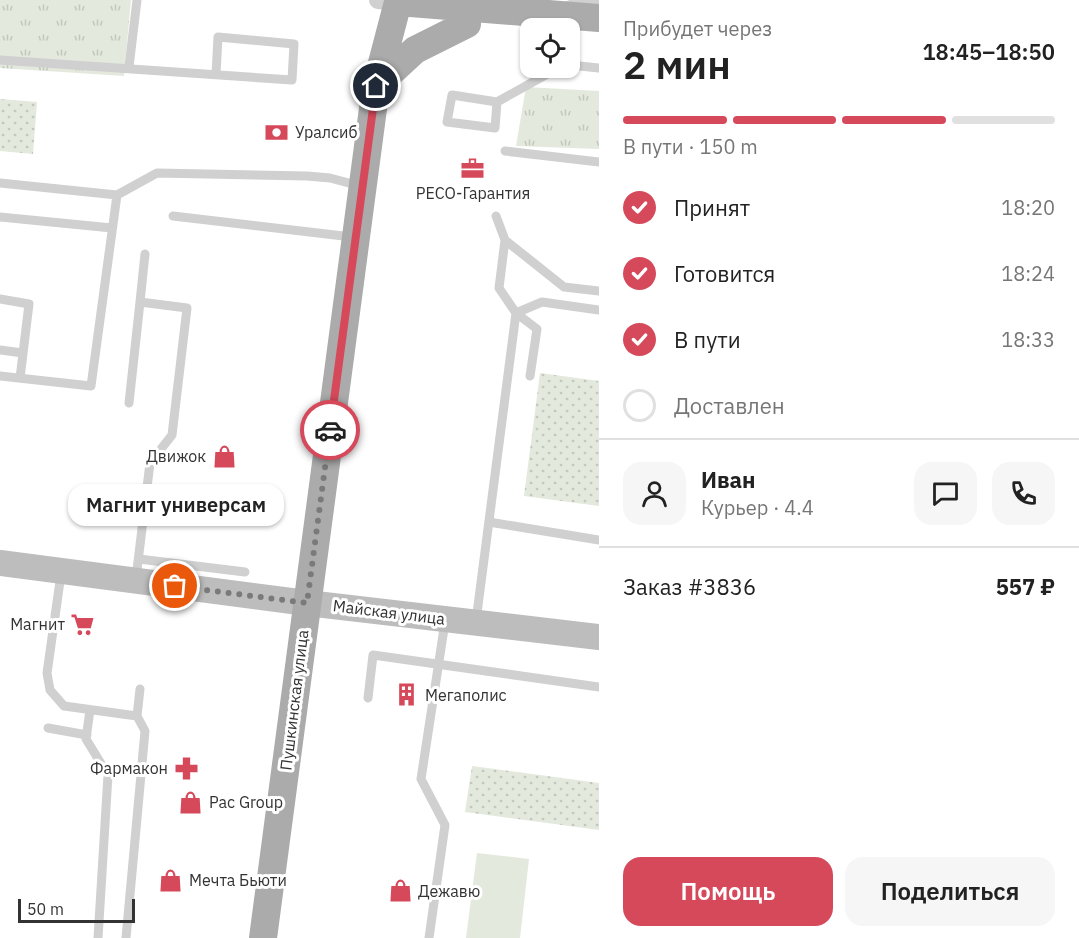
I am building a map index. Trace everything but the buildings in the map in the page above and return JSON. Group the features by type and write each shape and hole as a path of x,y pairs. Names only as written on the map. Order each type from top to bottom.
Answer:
{"main road":[{"path":"392,1 520,21"},
{"name":"Пушкинская улица","path":"263,938 362,187 376,86 392,1"},
{"path":"376,86 415,50 464,11"},
{"path":"580,21 599,18"},
{"path":"580,31 599,35"}],"street":[{"path":"565,18 595,0"},
{"name":"Майская улица","path":"0,563 62,572 138,570 196,577 307,603 599,637"}],"lane":[{"path":"129,67 137,0"},
{"path":"0,60 129,67 216,74 292,80 294,44 218,37 216,74"},
{"path":"580,66 599,68"},
{"path":"497,102 495,128 447,122 452,95 497,102 540,78"},
{"path":"506,151 599,162"},
{"path":"0,183 117,195 157,173 330,178 362,187"},
{"path":"0,376 91,387 117,195"},
{"path":"173,216 355,238"},
{"path":"496,216 505,240 500,288 516,313 537,329 530,376"},
{"path":"0,217 112,228"},
{"path":"505,240 564,287 599,291"},
{"path":"129,402 145,254"},
{"path":"0,299 30,304 20,378"},
{"path":"138,570 150,463 172,435 187,308 140,302"},
{"path":"516,313 542,302 599,310"},
{"path":"476,623 516,313"},
{"path":"0,350 23,353"},
{"path":"489,522 599,540"},
{"path":"62,572 47,673 50,690 64,706 137,716"},
{"path":"196,577 245,572"},
{"path":"429,938 445,825 421,779 445,619"},
{"path":"368,698 373,655 599,687"},
{"path":"126,938 145,731 137,716 140,689"},
{"path":"90,710 86,740 108,775 98,938"},
{"path":"48,728 87,735"}],"green space":[{"path":"0,0 131,0 124,76 0,68"},
{"path":"526,87 599,91 599,149 516,146"},
{"path":"0,99 37,102 33,154 0,151"},
{"path":"540,373 599,381 599,506 524,496"},
{"path":"472,766 599,783 599,830 465,812"},
{"path":"477,853 529,859 520,938 466,938"}],"way so far":[{"path":"175,586 307,603 330,430"}],"place":[{"name":"Уралсиб","path":"277,132"},
{"name":"РЕСО-Гарантия","path":"473,168"},
{"name":"Движок","path":"224,456"},
{"name":"Магнит универсам","path":"175,586"},
{"name":"Магнит","path":"83,624"},
{"name":"Мегаполис","path":"407,695"},
{"name":"Фармакон","path":"186,768"},
{"name":"Pac Group","path":"191,802"},
{"name":"Мечта Бьюти","path":"171,880"},
{"name":"Дежавю","path":"400,891"}],"route":[{"path":"330,430 376,86"}]}
